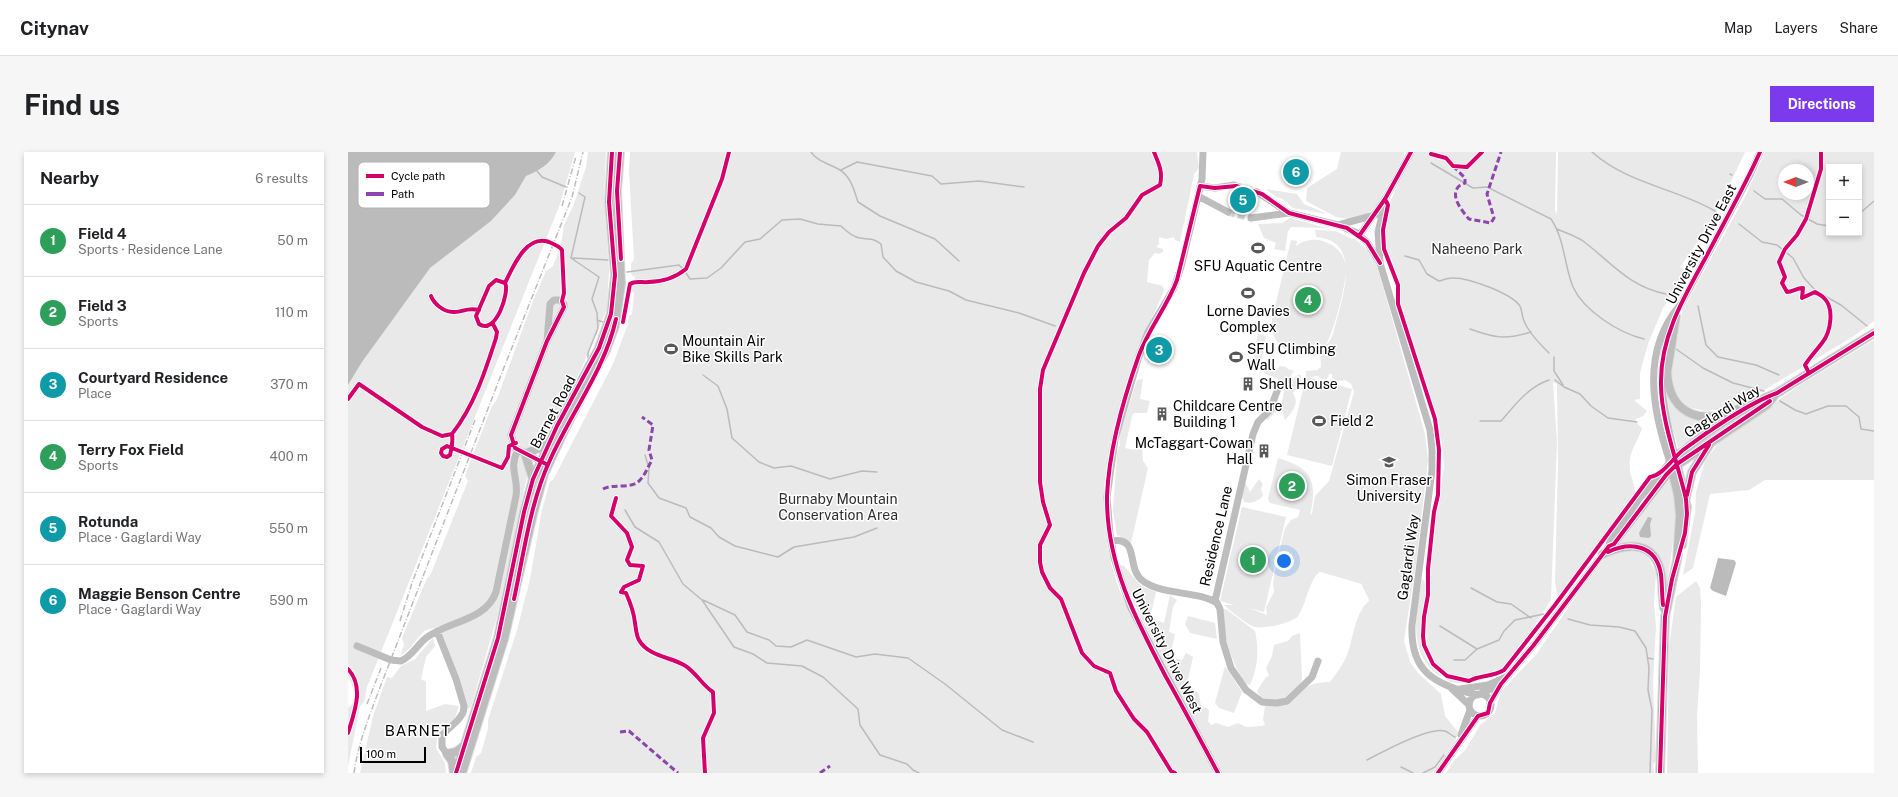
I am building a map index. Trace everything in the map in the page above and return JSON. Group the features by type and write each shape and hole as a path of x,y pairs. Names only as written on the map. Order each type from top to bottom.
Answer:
{"main road":[{"name":"Barnet Road","path":"462,773 504,639 548,444 599,348 611,314 615,275 609,202 612,152"},
{"name":"Barnet Road","path":"455,773 498,638 524,512 534,479 606,350 617,315 621,284 618,196 620,152"},
{"path":"1676,316 1667,372 1669,390 1678,406 1692,415 1708,417 1736,410 1754,400 1761,400"},
{"name":"Gaglardi Way","path":"1674,463 1714,429 1761,400 1777,393 1874,334"},
{"name":"Gaglardi Way","path":"1674,463 1766,405 1777,393"},
{"path":"1686,499 1696,464 1715,438"},
{"path":"534,479 521,452 548,444"},
{"path":"1665,617 1677,560 1685,533 1687,514 1686,499 1674,463"},
{"path":"1674,463 1680,515 1677,560"},
{"path":"1603,554 1615,548 1631,545 1645,549 1656,560 1661,574 1665,617 1660,773"},
{"path":"455,773 452,761 447,754 456,752 464,746"}],"street":[{"path":"1199,191 1203,168 1203,152"},
{"path":"1359,236 1385,199 1411,152"},
{"name":"University Drive East","path":"1674,463 1661,384 1662,358 1680,305 1750,175 1760,152"},
{"path":"1199,191 1234,185"},
{"path":"1199,191 1228,212"},
{"name":"University Drive West","path":"1199,191 1177,280 1171,294 1148,332 1141,350 1115,439 1107,497 1111,541 1123,586 1138,625 1218,773"},
{"name":"Gaglardi Way","path":"1258,192 1289,213 1338,225 1359,236 1371,247 1380,263 1426,418 1432,450 1431,477 1412,625 1413,648 1417,659 1426,672 1452,689 1469,708"},
{"path":"1380,263 1378,232 1385,199"},
{"name":"Gaglardi Way","path":"1251,218 1289,213"},
{"path":"1338,225 1375,215"},
{"path":"544,463 521,452 512,441 512,430 547,341 564,307 564,304 560,300 554,300 550,304 547,341"},
{"name":"University Drive East","path":"1674,463 1655,408 1653,371 1657,347 1673,314 1680,305"},
{"name":"Residence Lane","path":"1279,386 1270,410 1258,422 1253,434 1214,601 1219,606 1223,642 1231,668 1246,690 1262,702 1267,704 1287,700 1312,677 1318,661"},
{"name":"Barnet Road","path":"356,646 391,660 402,661 425,638 437,631 481,612 494,596 517,493 517,481 513,464 521,452"},
{"name":"Gaglardi Way","path":"1490,703 1501,684 1609,546 1614,544 1674,463"},
{"path":"1111,541 1122,541 1128,545 1131,549 1134,569 1145,583 1214,601"},
{"path":"437,631 464,702 461,715 442,735 442,747 447,754"},
{"path":"1452,689 1488,685 1508,676"},
{"name":"Gaglardi Way","path":"1452,689 1478,695 1501,684"},
{"path":"1438,773 1478,716 1488,713 1490,703 1487,697 1478,695 1471,699 1458,744"},
{"path":"1469,708 1473,714 1478,716"}],"green space":[{"path":"556,152 575,152 560,204 367,687 364,702 360,706 348,767 348,708 353,701 354,693 348,676 348,385 362,362 429,268 491,221 515,195 526,176 544,167"},
{"path":"588,152 606,152 604,198 609,269 607,309 582,367 528,472 497,617 471,707 467,709 440,632 440,626 424,631 410,648 400,656 404,645 402,638 427,578 430,576 468,481 465,476 491,408 497,399 533,301 546,271 553,266 561,245 564,225 574,204 586,167"},
{"name":"Burnaby Mountain Conservation Area","path":"630,152 1197,152 1199,168 1194,174 1180,242 1175,240 1174,237 1166,239 1159,237 1159,244 1156,247 1163,249 1163,252 1159,254 1155,253 1149,260 1147,282 1163,286 1164,291 1138,349 1121,410 1114,427 1104,488 1106,534 1111,563 1119,589 1141,635 1214,773 471,773 476,757 481,753 488,729 488,720 517,630 530,579 542,510 550,481 553,480 613,364 628,324 629,316 632,314 634,293 631,290 631,286 634,284 635,277 631,274 631,264 634,259 629,171"},
{"path":"1341,152 1404,152 1404,156 1377,205 1366,215 1349,219 1336,217 1306,201 1307,188 1337,169"},
{"name":"Naheeno Park","path":"1414,152 1556,152 1555,210 1557,215 1558,152 1745,152 1713,220 1680,267 1688,270 1663,308 1648,344 1640,373 1640,399 1634,400 1647,411 1643,416 1636,419 1636,422 1642,428 1630,458 1630,471 1635,492 1558,598 1555,582 1558,464 1557,384 1553,382 1557,442 1551,600 1515,656 1505,665 1470,684 1450,682 1434,661 1428,648 1426,631 1433,535 1444,467 1442,442 1404,318 1385,242 1385,226 1388,208 1401,176"},
{"path":"1765,152 1874,152 1874,321 1854,336 1756,395 1724,409 1705,411 1688,407 1679,398 1671,384 1670,363 1683,309 1745,197"},
{"path":"1266,189 1297,194 1304,204 1327,214 1293,208 1284,200 1275,196"},
{"path":"1290,218 1325,228 1291,227 1288,231 1285,251 1274,249 1276,243 1264,238 1258,224 1282,223"},
{"path":"1315,230 1336,231 1352,239 1354,238 1370,252 1376,262 1425,434 1428,460 1416,563 1404,641 1410,662 1418,673 1441,694 1445,716 1458,732 1455,742 1433,773 1221,773 1133,602 1120,565 1124,566 1141,586 1156,592 1150,618 1164,623 1170,595 1177,600 1173,607 1169,632 1175,634 1170,657 1182,660 1186,653 1193,657 1187,684 1199,694 1201,707 1207,708 1209,711 1208,721 1211,725 1216,723 1228,727 1238,723 1246,727 1263,726 1265,724 1263,720 1265,705 1278,706 1290,696 1308,686 1322,682 1330,682 1344,662 1357,619 1364,606 1369,601 1362,584 1320,572 1313,579 1301,611 1295,619 1278,625 1265,627 1255,627 1248,624 1224,605 1234,605 1220,601 1242,507 1286,517 1264,612 1249,608 1267,615 1266,607 1274,592 1273,584 1276,564 1285,528 1291,520 1298,517 1300,510 1270,503 1268,499 1278,458 1298,466 1305,471 1310,478 1313,493 1310,515 1312,513 1315,496 1329,481 1354,392 1351,384 1345,380 1337,381 1332,378 1332,374 1329,374 1327,379 1321,379 1318,376 1309,377 1352,389 1332,466 1287,455 1306,377 1306,371 1317,370 1321,367 1320,350 1329,342 1333,334 1344,291 1346,276 1345,262 1341,250 1331,241 1316,237"},
{"path":"1291,240 1297,241 1296,246 1308,240 1326,242 1339,251 1346,265 1346,275 1342,295 1329,339 1321,349 1307,354 1293,353 1280,346 1272,330 1272,319"},
{"path":"1258,334 1266,336 1260,369 1255,362 1254,357"},
{"path":"1874,340 1874,480 1765,480 1749,490 1710,494 1693,568 1683,575 1695,513 1696,492 1705,461 1720,441 1797,387"},
{"path":"1270,364 1278,369 1280,366 1294,371 1285,383 1279,385 1278,379 1260,369"},
{"path":"1298,375 1301,375 1301,381 1293,393 1296,401 1290,414 1285,420 1282,411 1274,413 1268,420 1265,418 1282,402 1285,385"},
{"path":"1665,378 1670,398 1679,410 1727,417 1678,448 1667,409"},
{"path":"1143,379 1140,399 1150,401 1147,413 1134,413 1132,416 1125,448 1134,450 1136,445 1142,446 1143,461 1148,468 1131,543 1117,535 1113,511 1117,452 1120,445 1119,436 1137,380"},
{"path":"1669,478 1675,501 1676,522 1665,597 1653,555 1617,546"},
{"path":"1259,479 1263,484 1261,489 1263,496 1254,502 1244,502 1242,497 1245,482 1250,492"},
{"path":"1627,550 1633,552 1637,550 1647,555 1656,573 1654,604 1656,626 1653,682 1656,760 1653,765 1654,773 1446,773 1454,761 1466,749 1480,725 1495,713 1501,691 1536,655 1581,589 1607,555"},
{"path":"1422,579 1425,582 1426,593 1421,624 1422,644 1424,654 1429,663 1441,676 1436,674 1429,667 1423,658 1419,647 1416,625"},
{"path":"1696,581 1700,588 1701,604 1700,671 1697,716 1698,773 1667,773 1669,646 1676,597"},
{"path":"1223,609 1226,609 1255,631 1257,658 1255,672 1250,685 1245,684 1232,657 1224,629"},
{"path":"1188,616 1215,623 1217,639 1190,633 1185,624"},
{"path":"1300,633 1302,680 1299,686 1289,696 1282,699 1275,701 1262,697 1257,691 1266,677 1269,676 1266,668 1272,656 1274,645 1288,641 1292,636"},
{"path":"433,638 435,646 426,657 421,679 426,682 426,711 445,704 459,706 455,718 438,732 436,748 445,763 446,773 360,773 373,716 387,677 392,678 401,666 415,659"},
{"path":"1225,666 1242,692 1234,713 1219,708 1215,703"}],"shaded area":[{"path":"348,152 556,152 544,167 526,176 515,195 491,221 430,268 362,362 348,385"},
{"path":"1648,517 1652,518 1650,524 1651,536 1649,538 1640,537 1639,533"},
{"path":"1718,558 1734,560 1736,563 1726,596 1713,591 1710,588"}],"waterway":[{"path":"811,152 821,161 840,170 847,176 852,184 858,202 880,216 935,239 959,261"},
{"path":"1592,152 1606,163 1636,179 1700,203 1715,211"},
{"path":"841,170 857,162 932,176 941,184 979,181 1024,187"},
{"path":"1431,163 1473,188 1487,187 1551,219 1559,235 1570,279 1578,296 1603,320 1624,332 1644,339"},
{"path":"537,171 542,177 566,187"},
{"path":"1754,191 1765,199 1782,199 1801,215 1817,224 1826,226"},
{"path":"571,258 585,197 579,193"},
{"path":"1862,211 1874,201"},
{"path":"686,273 690,279 707,278 721,268 745,242 760,239 782,220 800,219 818,224 841,226 847,232 855,236 878,242 881,244 883,257 896,271 916,282 949,291 966,300 1019,313 1055,326"},
{"path":"1739,224 1762,242 1777,245 1793,258 1804,278 1816,291 1841,305 1867,326"},
{"path":"1557,229 1583,241 1621,273 1641,286 1666,294"},
{"path":"1405,256 1419,260 1427,274 1439,281 1459,278 1478,283 1508,296 1520,306 1523,319 1529,330 1549,353"},
{"path":"571,258 599,277 592,299 597,313 598,328 588,353 588,358"},
{"path":"573,258 608,260"},
{"path":"627,272 679,265 682,268"},
{"path":"1698,306 1706,345 1718,357 1756,365 1779,375"},
{"path":"597,320 603,322"},
{"path":"1470,329 1500,337 1522,335 1531,332"},
{"path":"1676,349 1703,368 1733,383 1764,391"},
{"path":"1554,357 1554,371 1563,385"},
{"path":"703,375 718,386 727,409 732,438 759,462 774,468 791,466 830,479 862,471 877,472"},
{"path":"1480,421 1501,421 1528,392 1541,383 1549,380"},
{"path":"1555,380 1564,387 1580,394 1591,406 1608,418 1637,422"},
{"path":"1780,401 1795,410 1806,414 1828,406 1846,406 1859,417 1861,429 1874,431"},
{"path":"645,455 649,468 648,483 659,498 686,508 690,517 711,528 719,537 735,546 778,557 794,547 854,537 877,528"},
{"path":"625,510 635,527 659,542 683,584 702,600 734,647 753,654 767,663 802,666 823,677 858,709 860,725 880,755 907,764 919,773"},
{"path":"1471,588 1497,602 1511,604 1531,618"},
{"path":"703,600 735,615 747,632 769,640 776,646 791,647 807,640 856,657 875,654 908,658 945,684 1002,730 1033,742"},
{"path":"1454,660 1465,660 1477,649 1499,640 1504,631 1515,620 1544,614"},
{"path":"1568,619 1590,625 1619,627 1635,631 1646,648 1649,668 1648,690 1652,710 1650,773"},
{"path":"1440,626 1477,649"},
{"path":"1648,658 1653,659"},
{"path":"1367,760 1383,751 1428,732 1438,730 1445,731 1455,737"},
{"path":"1423,773 1435,767 1444,755"},
{"path":"1401,767 1413,773"}],"tunnel":[{"path":"1234,185 1257,192"},
{"path":"1228,212 1251,218"}],"railway":[{"path":"354,773 361,741 371,710 572,197 583,152"},
{"path":"562,206 576,156"},
{"path":"400,621 412,583 475,420"},
{"path":"367,704 381,668"}],"marked path":[{"path":"1453,166 1465,178 1465,183 1459,186 1456,190 1456,199 1458,204 1469,219 1491,223 1494,218 1487,194 1501,152"},
{"path":"603,489 612,486 627,486 636,483 642,478 652,460 649,450 653,425 642,417"},
{"path":"620,732 629,731 678,773"},
{"path":"820,773 830,766"}],"cycle path":[{"path":"456,773 498,638 524,512 533,479 557,426 599,348 611,314 615,275 609,202 612,152"},
{"path":"620,152 617,191 621,259"},
{"path":"623,322 630,284 634,282 653,282 664,280 673,277 686,269 722,179 729,152"},
{"path":"1154,152 1161,172 1160,185 1142,195 1126,218 1109,232 1098,246 1084,273 1043,370 1040,389 1040,482 1043,502 1050,525 1040,545 1040,562 1042,572 1050,588 1061,599 1082,653 1094,666 1110,673 1116,691 1134,719 1147,732 1171,771 1175,773"},
{"path":"1359,236 1385,199 1411,152"},
{"path":"1431,154 1446,158 1453,166 1467,167 1482,152"},
{"path":"1660,773 1665,617 1672,579 1685,533 1687,514 1686,499 1670,442 1664,412 1661,384 1662,367 1669,334 1682,302 1741,192 1760,152"},
{"path":"1809,373 1805,365 1828,333 1830,320 1829,307 1827,301 1815,292 1802,298 1803,288 1787,292 1782,283 1785,277 1779,262 1785,249 1797,235 1806,219 1821,169 1821,152"},
{"path":"1218,773 1144,634 1117,568 1108,521 1108,478 1118,425 1128,389 1143,345 1177,280 1200,186 1215,188 1236,186 1262,194 1289,213 1347,228 1367,242 1380,263"},
{"path":"1385,199 1388,205 1383,230 1384,249 1398,285 1398,304 1435,419 1439,450 1438,495 1434,512 1428,569 1428,595 1424,617 1423,636 1424,645 1433,664 1447,676 1469,681 1504,670 1555,605 1650,477 1659,473 1668,466 1679,453 1728,418 1777,393 1874,333"},
{"path":"505,283 516,261 527,247 541,241 549,242 558,246 562,250 564,293 562,301"},
{"path":"496,280 505,283 506,288 503,303 496,318 491,324 485,326 479,324 476,316 489,286 496,280"},
{"path":"431,296 434,302 446,311 456,312 470,309 479,310"},
{"path":"546,464 515,448 511,435 547,341 564,307 562,301"},
{"path":"514,599 532,511 543,476 558,442 604,356 616,319"},
{"path":"348,399 359,384 422,427 442,436 452,434 467,412 483,376 496,338 497,332 493,324"},
{"path":"1438,773 1478,716 1488,713 1490,703 1501,684 1533,646 1609,546 1614,544 1666,475 1677,464 1770,401"},
{"path":"452,434 452,447 451,450 450,455 447,457 443,456 441,453 442,449 447,446 502,468 508,457 509,446 516,443"},
{"path":"1687,495 1692,472 1709,445"},
{"path":"616,498 611,516 627,533 632,547 627,560 630,565 643,566 639,580 624,587 621,592 626,593 634,615 638,638 648,650 684,665 713,692 714,713 703,738 705,773"},
{"path":"1608,552 1634,546 1648,551 1658,564 1661,574 1663,605"},
{"path":"348,669 353,676 357,692 357,700 348,733"}],"place":[{"name":"Maggie Benson Centre","path":"1296,172"},
{"name":"Rotunda","path":"1243,200"},
{"name":"SFU Aquatic Centre","path":"1258,248"},
{"name":"Lorne Davies Complex","path":"1248,293"},
{"name":"Terry Fox Field","path":"1308,300"},
{"name":"Mountain Air Bike Skills Park","path":"671,349"},
{"name":"Courtyard Residence","path":"1159,350"},
{"name":"SFU Climbing Wall","path":"1236,357"},
{"name":"Shell House","path":"1248,384"},
{"name":"Childcare Centre Building 1","path":"1162,414"},
{"name":"Field 2","path":"1319,421"},
{"name":"McTaggart-Cowan Hall","path":"1264,451"},
{"name":"Simon Fraser University","path":"1389,462"},
{"name":"Field 3","path":"1292,486"},
{"name":"Field 4","path":"1253,560"}],"district":[{"name":"BARNET","path":"418,731"}]}
